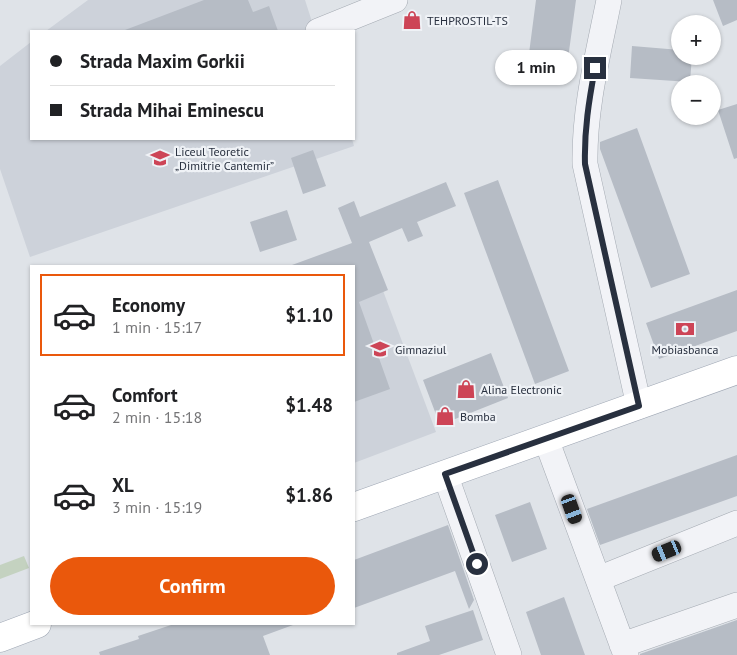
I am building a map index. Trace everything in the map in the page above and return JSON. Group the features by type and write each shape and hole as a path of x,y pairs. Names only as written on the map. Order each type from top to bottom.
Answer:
{"main road":[{"path":"355,507 737,370"},
{"path":"0,638 34,625"}],"street":[{"path":"320,30 395,0"},
{"path":"609,0 589,99 584,137 585,164 639,406"},
{"path":"546,439 624,650 737,605"},
{"path":"445,474 509,655"},
{"path":"598,579 737,523"}],"shaded area":[{"path":"88,0 305,0 315,30 47,30"},
{"name":"Liceul Teoretic „Dimitrie Cantemir”","path":"30,43 30,140 352,140 354,146 30,257 0,169 0,66"},
{"name":"Gimnaziul","path":"367,248 436,432 355,463 355,265 321,265"}],"green space":[{"path":"24,556 29,568 0,579 0,565"}],"building":[{"path":"204,0 248,0 253,12 269,6 278,30 125,30"},
{"path":"536,0 576,0 567,66 528,61"},
{"path":"713,0 737,0 737,20 723,26 721,15 719,15"},
{"path":"632,46 671,49 671,65 691,65 691,75 671,75 671,81 630,78"},
{"path":"737,104 737,158 734,159 721,119 721,109"},
{"path":"637,128 690,274 651,288 600,149 600,142"},
{"path":"313,150 326,186 303,194 291,158"},
{"path":"498,180 569,371 535,384 464,193"},
{"path":"446,182 456,206 417,222 423,236 408,242 402,228 369,242 388,290 359,302 390,389 355,402 355,265 292,265 352,243 338,208 354,201 360,217"},
{"path":"287,210 297,240 260,252 250,222"},
{"name":"Mobiasbanca","path":"737,290 737,331 659,359 646,323"},
{"name":"Alina Electronic","path":"491,353 508,398 440,425 423,380"},
{"path":"737,455 737,496 600,545 587,509"},
{"path":"530,502 547,549 512,562 495,515"},
{"path":"448,525 474,600 469,609 455,571 355,608 355,560"},
{"path":"564,597 585,655 541,655 526,612"},
{"path":"473,610 483,640 439,655 397,655 397,653 430,641 425,626"},
{"path":"737,620 737,655 640,655 640,654"},
{"path":"171,625 293,625 263,636 270,655 100,655 99,652 139,639 138,636"}],"place":[{"name":"TEHPROSTIL-TS","path":"412,20"},
{"name":"Liceul Teoretic „Dimitrie Cantemir”","path":"160,158"},
{"name":"Mobiasbanca","path":"685,329"},
{"name":"Gimnaziul","path":"380,349"},
{"name":"Alina Electronic","path":"466,389"},
{"name":"Bomba","path":"445,416"}],"route":[{"path":"477,564 445,474 639,406 585,164 584,137 595,68"}]}
